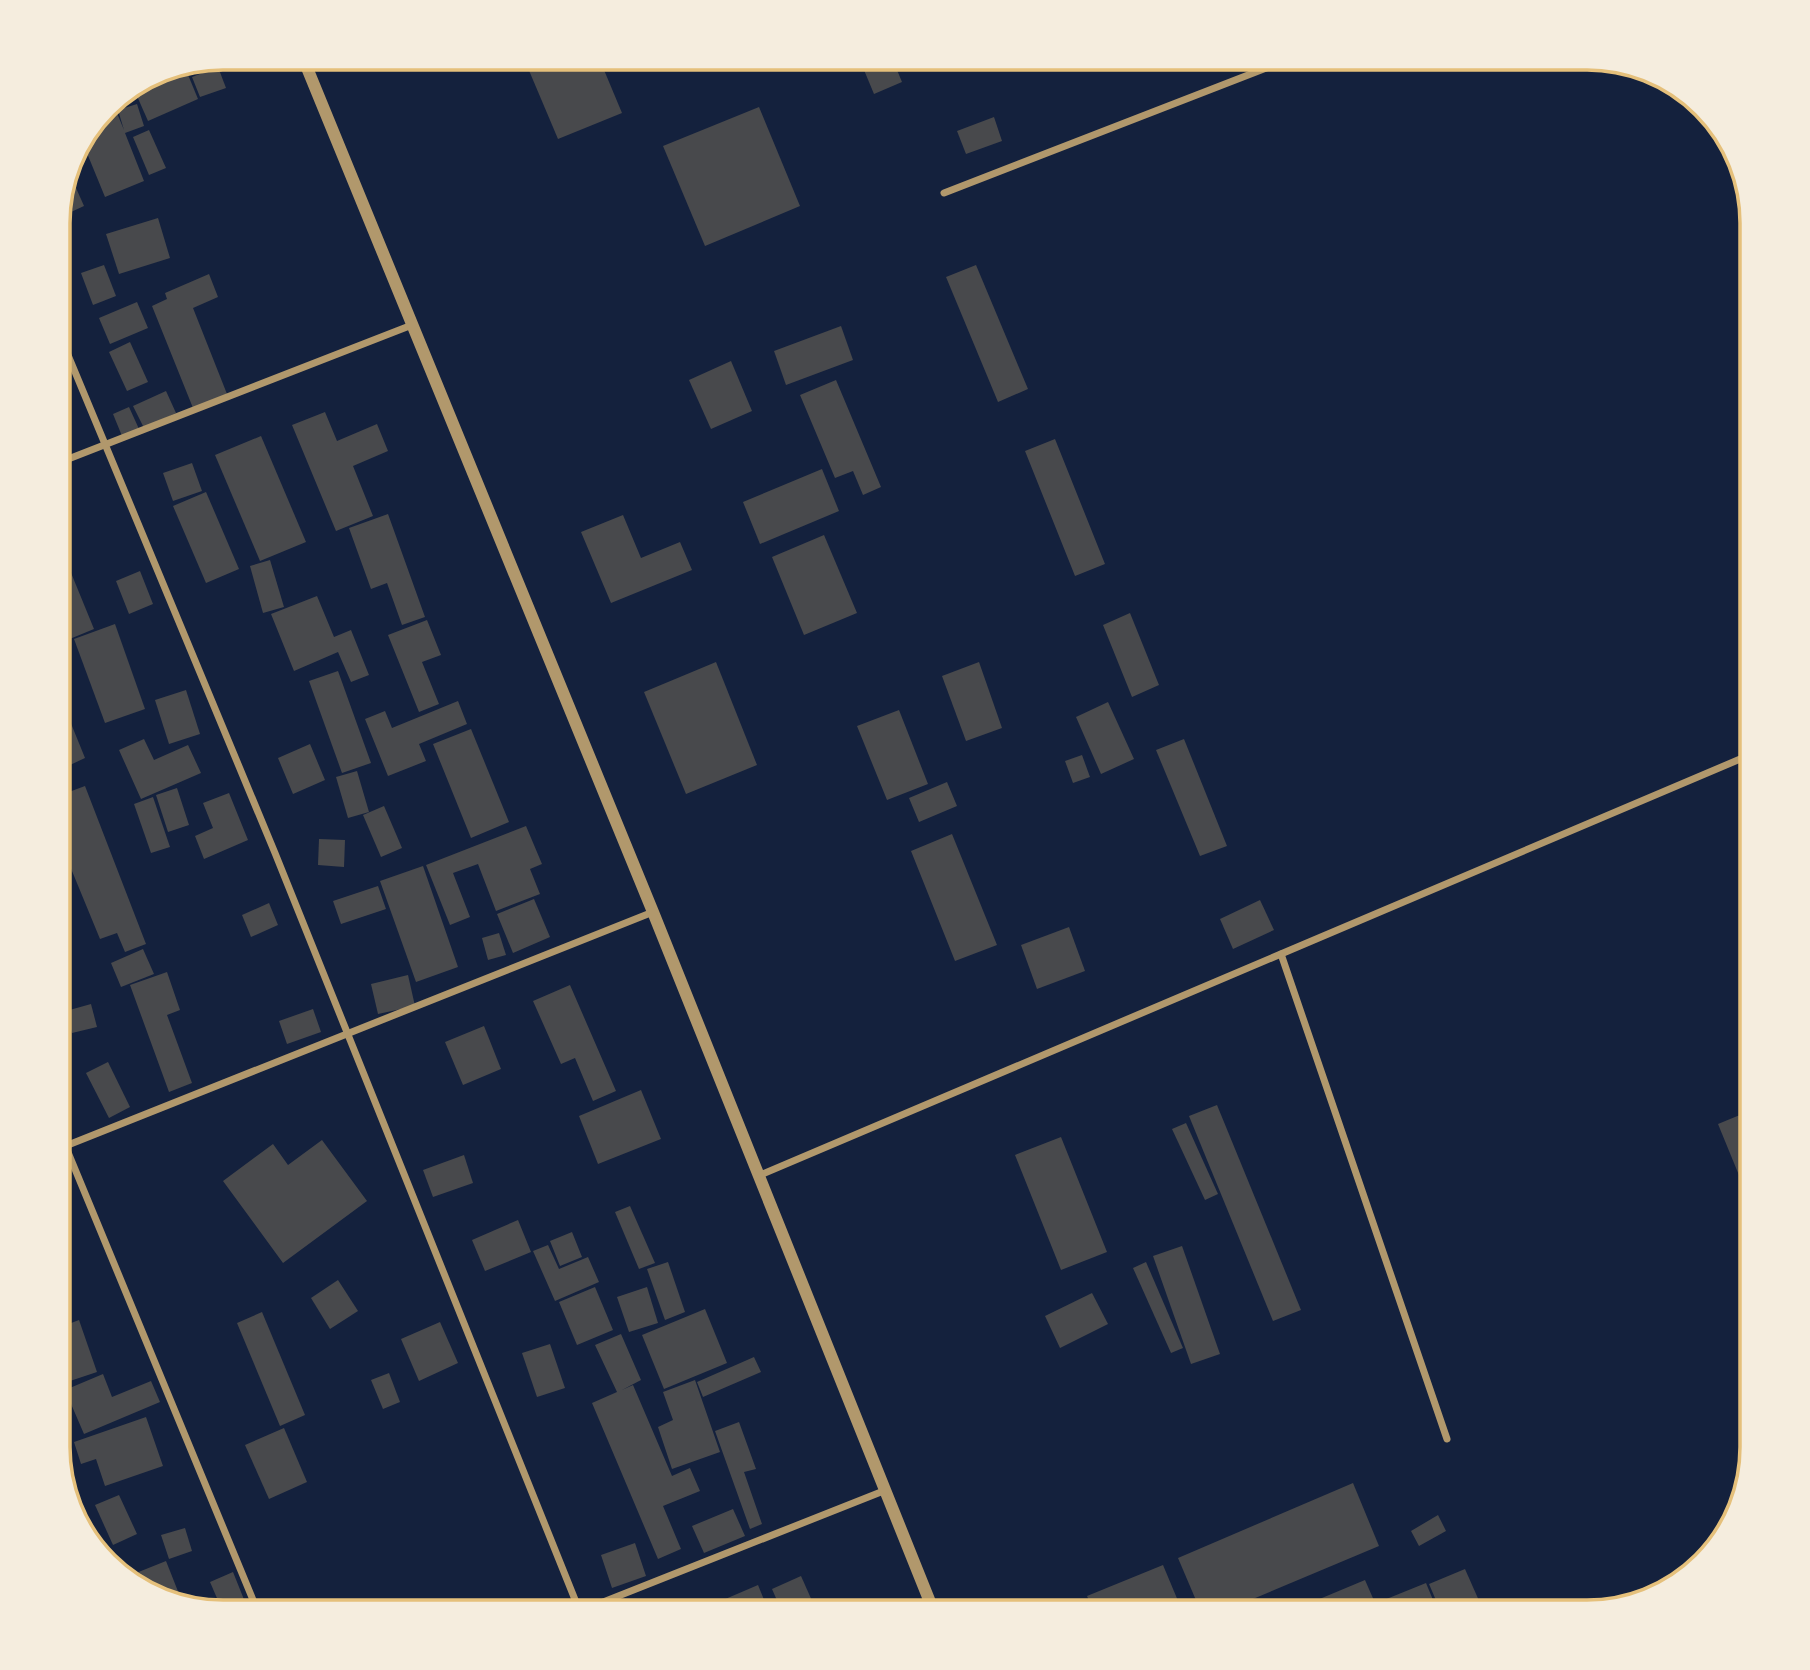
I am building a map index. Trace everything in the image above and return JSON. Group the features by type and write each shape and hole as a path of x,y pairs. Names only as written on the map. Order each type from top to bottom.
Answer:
{"street":[{"path":"308,70 653,912 929,1600"},
{"path":"944,193 1261,70"},
{"path":"70,458 412,325"},
{"path":"70,359 347,1035 574,1600"},
{"path":"758,1176 1740,759"},
{"path":"70,1144 653,912"},
{"path":"1281,954 1447,1439"},
{"path":"70,1166 253,1600"},
{"path":"609,1600 887,1490"}],"building":[{"path":"219,70 226,88 200,97 192,77 208,71"},
{"path":"529,70 604,70 622,113 558,139"},
{"path":"864,70 897,70 902,82 874,94"},
{"path":"188,74 198,99 148,121 137,97 164,82"},
{"path":"137,104 144,126 125,133 144,181 105,197 87,153 117,113 124,130 118,112"},
{"path":"759,107 800,206 705,246 663,146"},
{"path":"994,117 1002,141 966,154 957,131"},
{"path":"149,130 166,168 149,175 133,137"},
{"path":"75,185 84,206 70,212"},
{"path":"158,218 170,258 119,274 106,234"},
{"path":"104,265 116,296 93,305 81,273"},
{"path":"976,265 1028,389 998,402 946,277"},
{"path":"209,274 218,297 193,308 227,394 193,408 152,306 167,299 165,293"},
{"path":"137,302 148,328 110,344 99,318"},
{"path":"841,326 853,360 786,385 774,351"},
{"path":"130,342 148,382 127,391 109,352"},
{"path":"731,361 752,411 711,429 689,380"},
{"path":"836,380 881,487 863,495 853,471 835,478 800,395"},
{"path":"166,391 176,413 144,428 133,406"},
{"path":"129,407 139,429 122,436 113,414"},
{"path":"325,412 337,441 377,424 388,451 353,466 373,516 336,531 292,425"},
{"path":"261,436 306,542 260,561 215,455"},
{"path":"1055,439 1105,564 1075,576 1025,451"},
{"path":"192,463 202,491 173,501 163,473"},
{"path":"822,469 839,511 760,544 743,502"},
{"path":"206,492 239,569 206,583 173,506"},
{"path":"388,514 425,617 402,625 387,583 371,589 349,528"},
{"path":"623,515 641,558 680,542 692,570 611,603 581,532"},
{"path":"824,535 857,613 804,635 772,557"},
{"path":"270,560 284,607 263,613 250,566"},
{"path":"70,570 94,629 70,639"},
{"path":"140,571 153,604 129,614 116,581"},
{"path":"317,596 334,637 351,630 369,675 351,682 338,652 294,671 271,614"},
{"path":"1130,613 1159,685 1132,697 1103,625"},
{"path":"427,620 441,655 422,662 439,704 419,712 388,635"},
{"path":"115,624 145,709 105,723 74,639"},
{"path":"716,662 757,765 686,794 644,692"},
{"path":"979,662 1002,728 966,741 942,676"},
{"path":"338,671 371,763 342,773 309,681"},
{"path":"186,690 200,734 169,744 155,700"},
{"path":"458,701 467,724 419,744 426,761 388,776 365,719 385,711 392,728"},
{"path":"1108,702 1134,759 1101,774 1076,717"},
{"path":"899,710 928,784 887,800 857,726"},
{"path":"70,721 85,758 70,765"},
{"path":"471,729 509,822 471,838 433,744"},
{"path":"144,739 154,760 188,745 201,773 141,799 119,750"},
{"path":"1184,739 1227,846 1200,856 1156,750"},
{"path":"310,744 325,780 293,794 278,758"},
{"path":"1082,755 1090,777 1073,783 1065,761"},
{"path":"357,771 369,812 348,818 336,777"},
{"path":"947,782 957,806 919,822 909,798"},
{"path":"85,786 146,944 125,952 117,933 100,939 70,866 70,792"},
{"path":"177,788 189,825 168,832 156,795"},
{"path":"229,793 248,840 204,859 195,836 213,828 203,803"},
{"path":"153,797 170,847 151,853 134,804"},
{"path":"384,806 402,848 381,857 363,815"},
{"path":"526,826 542,864 530,869 540,894 496,911 478,864 453,873 470,917 450,925 426,865"},
{"path":"952,834 997,945 955,961 911,851"},
{"path":"319,839 345,840 344,867 318,865"},
{"path":"423,866 458,967 416,982 380,881"},
{"path":"378,886 386,909 341,924 333,901"},
{"path":"534,899 550,937 513,953 497,914"},
{"path":"1260,900 1274,930 1233,949 1220,919"},
{"path":"269,903 278,925 251,937 242,915"},
{"path":"1069,927 1085,971 1037,989 1021,945"},
{"path":"499,933 506,955 488,960 482,938"},
{"path":"143,949 154,974 121,987 111,963"},
{"path":"167,972 180,1010 167,1015 192,1083 169,1092 130,985"},
{"path":"408,975 415,1006 378,1014 371,984"},
{"path":"570,985 616,1091 593,1101 575,1058 561,1064 533,1001"},
{"path":"91,1004 97,1027 72,1033 70,1010"},
{"path":"313,1009 321,1032 287,1044 279,1021"},
{"path":"484,1026 501,1069 463,1085 445,1042"},
{"path":"108,1062 130,1107 109,1118 86,1073"},
{"path":"641,1090 661,1139 598,1164 579,1116"},
{"path":"1217,1105 1301,1310 1273,1321 1189,1116"},
{"path":"1740,1115 1740,1178 1718,1124"},
{"path":"1186,1123 1218,1194 1205,1200 1172,1129"},
{"path":"1061,1137 1107,1252 1061,1270 1015,1155"},
{"path":"322,1140 367,1201 283,1263 223,1181 273,1144 288,1165"},
{"path":"464,1155 473,1183 433,1197 423,1170"},
{"path":"630,1206 655,1263 639,1269 615,1212"},
{"path":"518,1220 531,1252 485,1271 472,1240"},
{"path":"572,1232 582,1257 560,1266 550,1241"},
{"path":"548,1245 559,1269 588,1257 599,1282 555,1301 533,1251"},
{"path":"1182,1246 1220,1354 1191,1364 1153,1256"},
{"path":"668,1262 685,1312 665,1320 647,1269"},
{"path":"1146,1262 1183,1348 1171,1353 1133,1268"},
{"path":"338,1280 358,1311 330,1329 311,1298"},
{"path":"595,1287 613,1330 577,1345 559,1302"},
{"path":"647,1287 658,1323 629,1332 617,1297"},
{"path":"1092,1293 1108,1324 1060,1348 1045,1316"},
{"path":"705,1309 727,1363 664,1389 642,1335"},
{"path":"262,1312 305,1415 280,1426 237,1323"},
{"path":"79,1320 97,1372 70,1381 70,1323"},
{"path":"440,1322 458,1363 419,1381 401,1339"},
{"path":"621,1334 641,1380 622,1390 633,1385 672,1476 690,1468 700,1491 663,1506 681,1549 658,1559 592,1403 617,1392 595,1345"},
{"path":"550,1344 565,1388 537,1397 522,1353"},
{"path":"754,1357 761,1372 703,1397 697,1382"},
{"path":"389,1373 400,1402 383,1409 371,1380"},
{"path":"103,1374 112,1397 151,1381 160,1402 84,1434 70,1402 70,1388"},
{"path":"695,1380 720,1452 672,1469 658,1427 673,1420 663,1392"},
{"path":"146,1417 163,1466 105,1486 96,1459 81,1464 74,1442"},
{"path":"739,1422 756,1469 744,1472 762,1524 750,1529 715,1431"},
{"path":"284,1428 307,1482 269,1499 245,1445"},
{"path":"1353,1483 1379,1546 1251,1600 1196,1600 1178,1558"},
{"path":"119,1495 137,1534 113,1545 95,1505"},
{"path":"733,1509 745,1536 704,1553 692,1526"},
{"path":"1438,1515 1446,1531 1419,1546 1411,1531"},
{"path":"185,1528 192,1551 169,1559 161,1535"},
{"path":"635,1543 646,1576 612,1588 601,1555"},
{"path":"166,1561 179,1593 155,1584 136,1573"},
{"path":"1163,1565 1178,1600 1089,1600 1087,1596"},
{"path":"1465,1569 1479,1600 1436,1600 1429,1584"},
{"path":"233,1572 244,1600 218,1600 210,1582"},
{"path":"801,1576 812,1600 777,1600 772,1589"},
{"path":"1365,1580 1374,1600 1317,1600"},
{"path":"1426,1583 1433,1600 1384,1600"},
{"path":"758,1585 764,1600 723,1600"}]}
